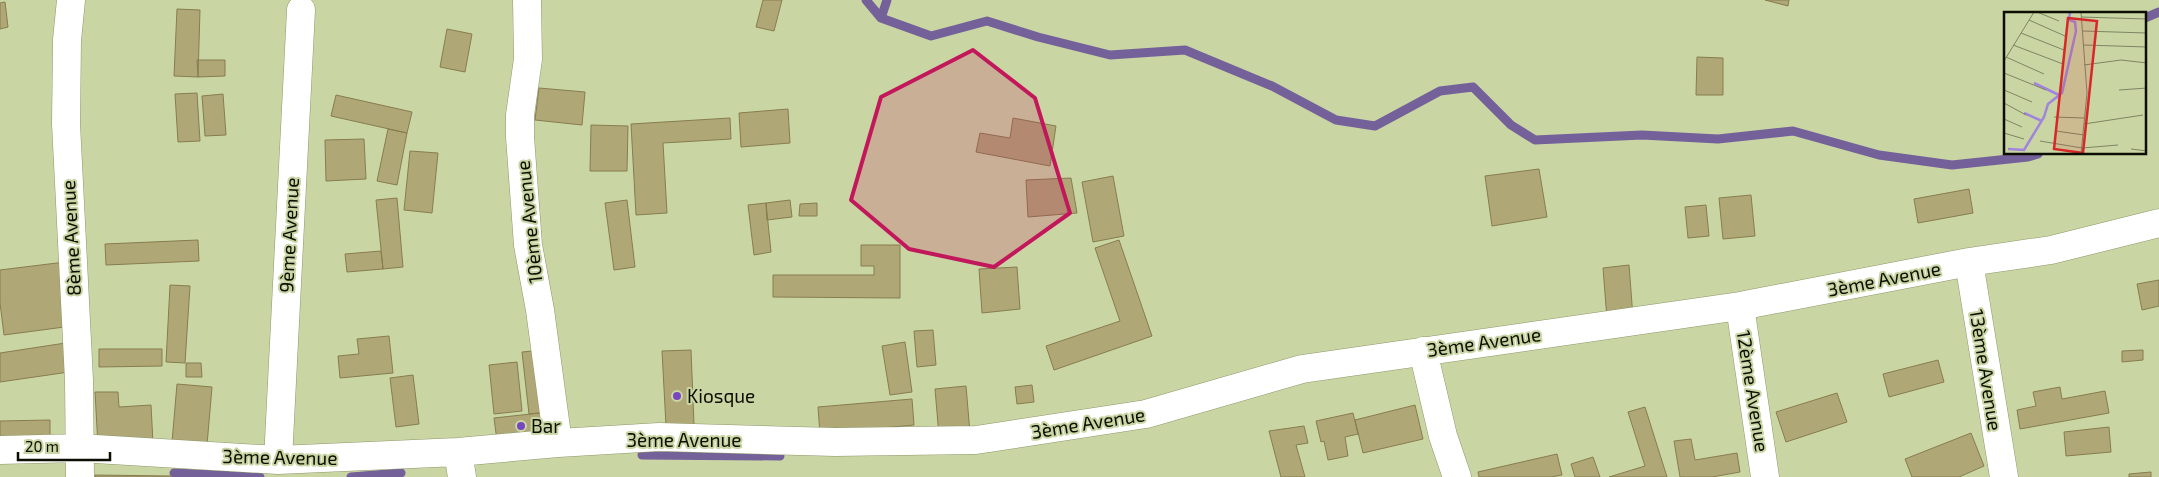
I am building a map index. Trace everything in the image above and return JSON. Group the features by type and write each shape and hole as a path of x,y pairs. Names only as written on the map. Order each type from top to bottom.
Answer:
{"street":[{"name":"8ème Avenue","path":"71,0 67,40 66,124 79,380 80,477"},
{"name":"10ème Avenue","path":"527,0 528,59 520,115 520,136 528,245 540,310 558,443"},
{"name":"9ème Avenue","path":"278,460 300,10"},
{"name":"3ème Avenue","path":"0,450 79,448 278,460 460,465 558,443 659,437 835,442 976,440 1146,414 1302,369 1740,306 1969,262 2052,250 2159,224"},
{"name":"13ème Avenue","path":"1969,262 2004,477"},
{"name":"12ème Avenue","path":"1740,306 1765,477"},
{"path":"1423,351 1443,436 1457,477"}],"highlighted area":[{"path":"973,50 1035,98 1070,213 994,267 909,249 851,200 881,97"}],"building":[{"path":"763,0 782,0 774,31 756,27"},
{"path":"1765,0 1789,0 1788,6"},
{"path":"5,2 8,27 0,29 0,3"},
{"path":"177,9 200,10 198,77 174,76"},
{"path":"447,29 472,34 465,72 440,67"},
{"path":"1697,57 1723,58 1723,95 1696,95"},
{"path":"197,60 225,60 225,76 198,77"},
{"path":"539,88 585,92 582,125 535,120"},
{"path":"197,93 200,141 178,142 175,94"},
{"path":"223,94 226,135 205,136 202,96"},
{"path":"336,95 412,112 407,133 331,116"},
{"path":"788,109 790,143 741,147 739,113"},
{"path":"730,118 731,139 663,143 667,213 636,215 631,124"},
{"path":"1013,118 1056,126 1050,166 976,152 980,133 1010,138"},
{"path":"591,125 628,126 627,171 590,171"},
{"path":"388,129 407,133 397,185 377,181"},
{"path":"364,139 366,179 326,181 325,140"},
{"path":"410,151 438,153 432,213 404,210"},
{"path":"1539,169 1547,217 1492,226 1485,176"},
{"path":"1113,176 1124,236 1093,242 1082,182"},
{"path":"1071,178 1077,213 1028,217 1026,180"},
{"path":"1969,189 1973,213 1918,223 1914,199"},
{"path":"1751,195 1755,236 1723,239 1719,198"},
{"path":"397,198 403,267 383,269 376,200"},
{"path":"627,200 635,267 614,270 605,203"},
{"path":"790,200 792,217 767,220 766,203"},
{"path":"766,203 771,252 754,255 748,205"},
{"path":"817,203 817,216 799,216 800,204"},
{"path":"1706,205 1709,236 1688,238 1685,207"},
{"path":"198,240 199,261 106,265 105,244"},
{"path":"1119,240 1152,336 1054,370 1046,346 1120,321 1095,248"},
{"path":"861,245 900,245 900,298 773,297 773,275 874,275 874,266 861,266"},
{"path":"381,251 383,269 347,272 345,254"},
{"path":"65,262 72,326 4,335 0,303 0,270"},
{"path":"1629,265 1633,317 1607,319 1603,268"},
{"path":"1017,267 1020,309 982,313 979,269"},
{"path":"2159,280 2159,306 2142,310 2137,284"},
{"path":"170,285 190,286 185,363 166,362"},
{"path":"933,330 936,365 917,367 914,331"},
{"path":"389,336 393,373 340,378 338,356 359,354 357,339"},
{"path":"72,342 76,371 0,382 0,353"},
{"path":"905,342 912,392 890,395 882,346"},
{"path":"99,349 162,349 162,366 99,367"},
{"path":"542,350 549,412 529,414 522,352"},
{"path":"691,350 694,425 666,426 662,351"},
{"path":"2143,350 2143,360 2122,362 2122,351"},
{"path":"1938,360 1944,382 1889,397 1883,374"},
{"path":"517,362 522,411 494,414 489,365"},
{"path":"186,363 201,363 202,377 186,377"},
{"path":"413,375 419,424 396,427 390,378"},
{"path":"177,384 212,387 207,445 172,442"},
{"path":"1032,385 1034,402 1017,404 1015,387"},
{"path":"966,386 970,433 939,436 935,389"},
{"path":"2060,387 2062,399 2105,391 2109,413 2020,429 2017,410 2036,406 2033,392"},
{"path":"95,392 118,392 119,407 151,405 153,443 98,446"},
{"path":"1837,393 1847,422 1786,442 1776,412"},
{"path":"912,399 914,425 820,434 818,407"},
{"path":"1415,405 1423,439 1363,453 1355,420"},
{"path":"1645,407 1667,477 1609,477 1645,466 1628,412"},
{"path":"549,412 552,435 497,441 494,418"},
{"path":"1353,413 1358,434 1345,437 1348,456 1328,460 1324,441 1321,442 1316,421"},
{"path":"50,420 50,444 0,445 0,421"},
{"path":"1304,426 1308,443 1296,445 1305,477 1281,477 1269,431"},
{"path":"2109,427 2111,452 2066,456 2064,432"},
{"path":"1971,433 1984,466 1959,477 1912,477 1905,459"},
{"path":"1691,439 1695,460 1737,453 1740,472 1712,477 1680,477 1674,441"},
{"path":"1557,454 1562,475 1551,477 1479,477 1478,472"},
{"path":"1593,457 1600,477 1575,477 1571,464"},
{"path":"2151,472 2151,477 2129,477 2129,474"},
{"path":"95,475 171,476 171,477 95,477"}],"waterway":[{"path":"866,0 881,18 931,36 987,21 1038,37 1110,55 1185,50 1272,86 1336,120 1375,126 1440,91 1473,87 1511,125 1535,140 1642,135 1718,139 1793,131 1879,155 1952,165 2035,155"},
{"path":"881,18 887,0"},
{"path":"2146,18 2159,12"},
{"path":"642,455 780,456"},
{"path":"174,473 260,477"},
{"path":"351,477 401,473"}],"place":[{"name":"Kiosque","path":"677,396"},
{"name":"Bar","path":"521,426"}]}
